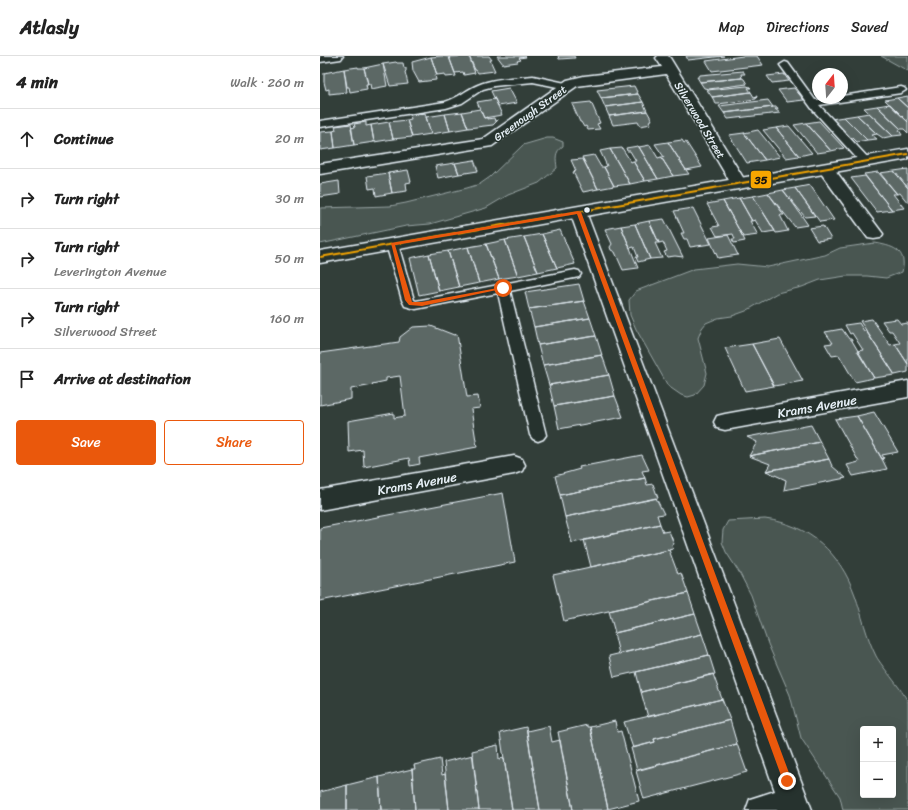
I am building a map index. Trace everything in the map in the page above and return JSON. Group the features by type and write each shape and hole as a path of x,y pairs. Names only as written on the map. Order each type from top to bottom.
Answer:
{"street":[{"path":"320,58 336,56"},
{"name":"Silverwood Street","path":"662,56 739,184"},
{"name":"Greenough Street","path":"320,169 487,143 566,86 578,81 670,70"},
{"path":"320,257 908,154"},
{"path":"826,169 874,234"},
{"path":"578,212 796,806 761,810"},
{"name":"Krams Avenue","path":"725,422 908,389"},
{"name":"Krams Avenue","path":"320,500 514,465"}],"lane":[{"path":"785,65 812,102"},
{"path":"320,124 446,105 459,101 480,87 493,83 533,79 566,86"},
{"path":"848,98 901,90"},
{"path":"814,104 866,162"},
{"path":"392,244 410,303 422,304 575,274"},
{"path":"503,288 538,435"}],"shaded area":[{"path":"881,56 908,56 908,71"},
{"path":"547,138 553,138 563,142 563,146 560,148 556,156 557,168 539,183 508,195 486,208 430,224 406,226 320,244 320,208 390,206 480,184 490,177 523,145"},
{"path":"875,243 892,247 897,250 903,258 902,272 886,278 846,276 820,280 802,287 777,293 746,311 732,316 718,318 706,323 698,338 707,373 704,385 695,395 688,397 681,395 668,386 636,329 630,315 629,300 636,291 694,269 737,264 768,267 825,255 840,248"},
{"path":"765,519 781,522 809,535 832,554 841,566 855,595 876,656 903,693 908,703 908,810 843,810 840,797 801,738 790,695 768,644 751,595 726,552 722,542 723,530 728,521"}],"building":[{"path":"469,56 489,56 492,60 490,60 495,71 478,73 475,70"},
{"path":"469,56 475,73 464,75 463,72 455,73 449,57"},
{"path":"497,56 526,57 519,58 521,60 517,61 518,62 503,64"},
{"path":"558,56 574,56 575,58 559,59"},
{"path":"686,56 724,56 688,60"},
{"path":"743,56 757,56 763,65 712,71 706,61"},
{"path":"431,57 449,57 456,76 446,77 445,74 437,75"},
{"path":"431,57 437,75 435,75 436,80 419,82 413,71 412,62"},
{"path":"396,62 403,63 404,68 406,68 405,72 408,84 390,86 383,64"},
{"path":"383,64 387,86 371,89 370,84 368,84 364,68"},
{"path":"358,67 364,68 368,84 366,84 367,89 350,92 349,87 347,87 344,69"},
{"path":"344,69 347,92 329,94 329,89 326,90 324,82 324,73"},
{"path":"743,71 745,74 741,74 742,78 700,82 697,77 700,75"},
{"path":"784,74 789,81 772,83 767,76"},
{"path":"742,78 747,84 709,89 704,88 700,82"},
{"path":"634,86 638,94 601,98 597,90"},
{"path":"747,86 751,88 748,88 751,92 712,97 707,90"},
{"path":"509,88 517,103 498,106 491,91"},
{"path":"794,88 804,100 787,102 778,90"},
{"path":"751,92 754,97 757,96 756,99 716,104 712,97"},
{"path":"638,94 643,102 605,107 601,98"},
{"path":"908,96 908,108 897,98"},
{"path":"897,98 908,108 908,122 885,100"},
{"path":"495,99 502,115 484,118 477,102"},
{"path":"768,100 773,107 724,113 719,106"},
{"path":"591,102 600,123 597,124 600,129 588,130 586,126 584,127 580,122 572,104"},
{"path":"643,102 647,111 609,116 605,107"},
{"path":"890,104 908,122 908,133 904,129 901,129 877,106"},
{"path":"877,106 901,129 899,130 902,135 893,136 864,108"},
{"path":"777,107 778,109 775,109 780,113 728,119 724,113"},
{"path":"480,109 484,118 494,118 495,121 498,120 493,125 468,128 462,112"},
{"path":"647,111 652,120 649,121 651,124 640,126 638,122 613,125 609,116"},
{"path":"462,112 468,128 450,131 445,114"},
{"path":"425,113 431,134 412,137 407,120 411,119 410,115"},
{"path":"869,113 893,136 883,138 857,115"},
{"path":"445,114 450,131 431,134 426,117"},
{"path":"857,115 877,134 872,135 877,139 867,140 844,117"},
{"path":"844,117 867,140 857,142 853,138 850,138 831,119"},
{"path":"407,120 412,137 393,139 389,122"},
{"path":"819,121 844,148 831,151 806,123"},
{"path":"366,122 366,126 371,125 374,142 354,145 351,128 355,127 354,124"},
{"path":"389,122 393,139 374,142 371,125"},
{"path":"806,123 831,151 817,153 794,125"},
{"path":"351,124 354,145 335,148 333,131 336,130 335,126"},
{"path":"789,126 812,153 799,156 776,128"},
{"path":"776,128 799,156 786,158 763,130"},
{"path":"758,130 780,157 765,160 744,133"},
{"path":"333,131 335,148 320,150 320,132"},
{"path":"744,133 765,160 747,163 729,135"},
{"path":"682,140 684,143 686,142 702,167 686,170 668,142"},
{"path":"668,142 689,174 673,176 661,157 664,157 655,144"},
{"path":"650,145 658,158 661,157 673,176 658,179 639,147"},
{"path":"638,146 658,179 645,181 633,161 636,161 630,151 627,151 626,148"},
{"path":"622,148 631,162 633,161 645,181 630,184 610,149"},
{"path":"610,149 630,184 614,186 604,167 607,166 600,151"},
{"path":"594,155 601,167 604,167 614,186 598,189 582,157"},
{"path":"583,159 598,189 583,192 573,172 576,171 571,160"},
{"path":"474,160 478,171 459,174 455,163"},
{"path":"455,163 459,174 438,178 435,166"},
{"path":"908,169 908,188 894,171"},
{"path":"408,170 411,182 406,183 407,191 392,193 388,173"},
{"path":"894,171 908,188 908,203 900,193 897,194 880,173"},
{"path":"878,172 897,194 893,194 904,208 892,210 864,174"},
{"path":"388,173 392,193 376,196 375,188 369,189 367,176"},
{"path":"865,176 892,210 877,212 851,178"},
{"path":"339,181 340,194 320,197 320,184"},
{"path":"810,185 834,220 820,222 795,188"},
{"path":"795,188 815,216 805,217 783,190"},
{"path":"783,190 808,225 795,227 768,193"},
{"path":"768,193 784,215 780,215 788,231 776,233 753,196"},
{"path":"753,196 775,231 763,233 755,220 752,221 739,198"},
{"path":"739,198 758,235 743,237 723,201"},
{"path":"723,201 745,241 734,243 732,239 735,239 733,234 717,236 712,227 719,226 707,204"},
{"path":"693,208 711,244 690,247 687,239 684,239 681,233 684,233 674,211"},
{"path":"664,219 683,257 667,257 664,252 667,251 663,242 659,243 649,221"},
{"path":"649,221 659,243 655,243 662,258 650,259 635,224"},
{"path":"635,224 650,259 638,262 636,257 638,257 634,247 630,248 621,226"},
{"path":"621,226 638,268 623,270 615,252 611,250 610,247 612,244 605,229"},
{"path":"823,226 831,239 817,241 809,228"},
{"path":"560,230 575,264 557,268 542,234"},
{"path":"542,234 557,268 538,272 524,237"},
{"path":"728,235 738,255 718,258 709,238"},
{"path":"524,237 538,272 518,276 505,240"},
{"path":"505,240 518,276 499,279 486,244"},
{"path":"486,244 499,279 479,283 468,247"},
{"path":"468,247 479,283 459,287 448,251"},
{"path":"448,251 459,287 439,291 429,254"},
{"path":"429,254 439,291 419,295 410,258"},
{"path":"579,284 584,301 529,309 525,292"},
{"path":"584,301 590,318 534,327 529,309"},
{"path":"590,318 596,336 538,345 534,327"},
{"path":"872,319 890,345 895,344 908,364 908,372 895,375 860,321"},
{"path":"897,319 901,324 908,323 908,364 895,344 900,343 892,331 889,331 882,321"},
{"path":"859,323 864,331 866,331 895,375 874,378 857,351 863,350 852,333 850,334 845,325"},
{"path":"431,326 454,335 457,334 467,397 478,396 480,408 471,409 477,447 419,458 420,464 410,466 409,458 364,467 363,450 349,452 348,421 394,413 394,418 405,416 400,376 386,378 386,381 372,384 373,385 351,389 351,399 320,405 320,353 399,342 400,337 413,327"},
{"path":"842,329 849,339 851,339 874,378 855,382 839,355 832,356 825,344 833,343 825,332"},
{"path":"596,336 602,355 543,365 538,345"},
{"path":"780,339 803,381 774,386 752,344"},
{"path":"752,344 774,386 745,391 725,348"},
{"path":"602,355 609,375 549,385 543,365"},
{"path":"609,375 615,396 554,406 549,385"},
{"path":"615,396 623,417 559,429 554,406"},
{"path":"874,412 898,452 882,455 884,458 882,459 857,416"},
{"path":"857,416 887,469 853,476 847,465 859,462 835,419"},
{"path":"811,425 820,442 749,456 757,442 747,437"},
{"path":"820,442 829,459 766,471 770,464 749,456"},
{"path":"642,455 649,470 642,471 645,478 560,495 555,476 580,469 579,467"},
{"path":"829,459 832,466 846,478 784,490 786,480 766,471"},
{"path":"645,478 647,485 653,484 658,498 565,517 560,495"},
{"path":"503,493 515,562 320,601 320,528"},
{"path":"656,498 664,514 657,515 660,524 572,543 565,517"},
{"path":"660,524 663,532 669,531 674,544 672,545 673,549 591,567 584,540"},
{"path":"669,550 678,574 681,573 688,593 564,621 553,575"},
{"path":"688,593 695,614 615,633 609,611"},
{"path":"695,614 702,634 619,654 614,633"},
{"path":"702,634 709,655 614,677 609,656"},
{"path":"709,655 715,674 641,692 636,672"},
{"path":"713,674 722,699 648,717 641,692"},
{"path":"722,699 730,720 654,739 655,742 633,748 624,722"},
{"path":"730,720 737,744 637,770 631,748 655,742 654,739"},
{"path":"615,721 617,732 621,731 639,801 608,809 590,727"},
{"path":"587,725 587,727 590,727 608,809 573,810 558,732"},
{"path":"549,726 552,742 560,740 573,810 540,810 527,731"},
{"path":"526,727 540,810 512,810 500,733"},
{"path":"737,744 747,772 644,799 636,771"},
{"path":"498,745 499,759 504,758 512,810 479,810 472,751"},
{"path":"473,755 479,810 449,810 444,762"},
{"path":"440,759 442,775 445,774 449,810 415,810 412,769 415,769 414,765"},
{"path":"412,769 415,810 381,810 379,777"},
{"path":"379,777 381,810 347,810 347,785"},
{"path":"347,785 347,810 320,810 320,792"}],"transit line":[{"name":"35","path":"320,257 908,154"}],"route":[{"path":"503,288 416,305 410,303 392,244 578,212 667,450 787,781"}]}
